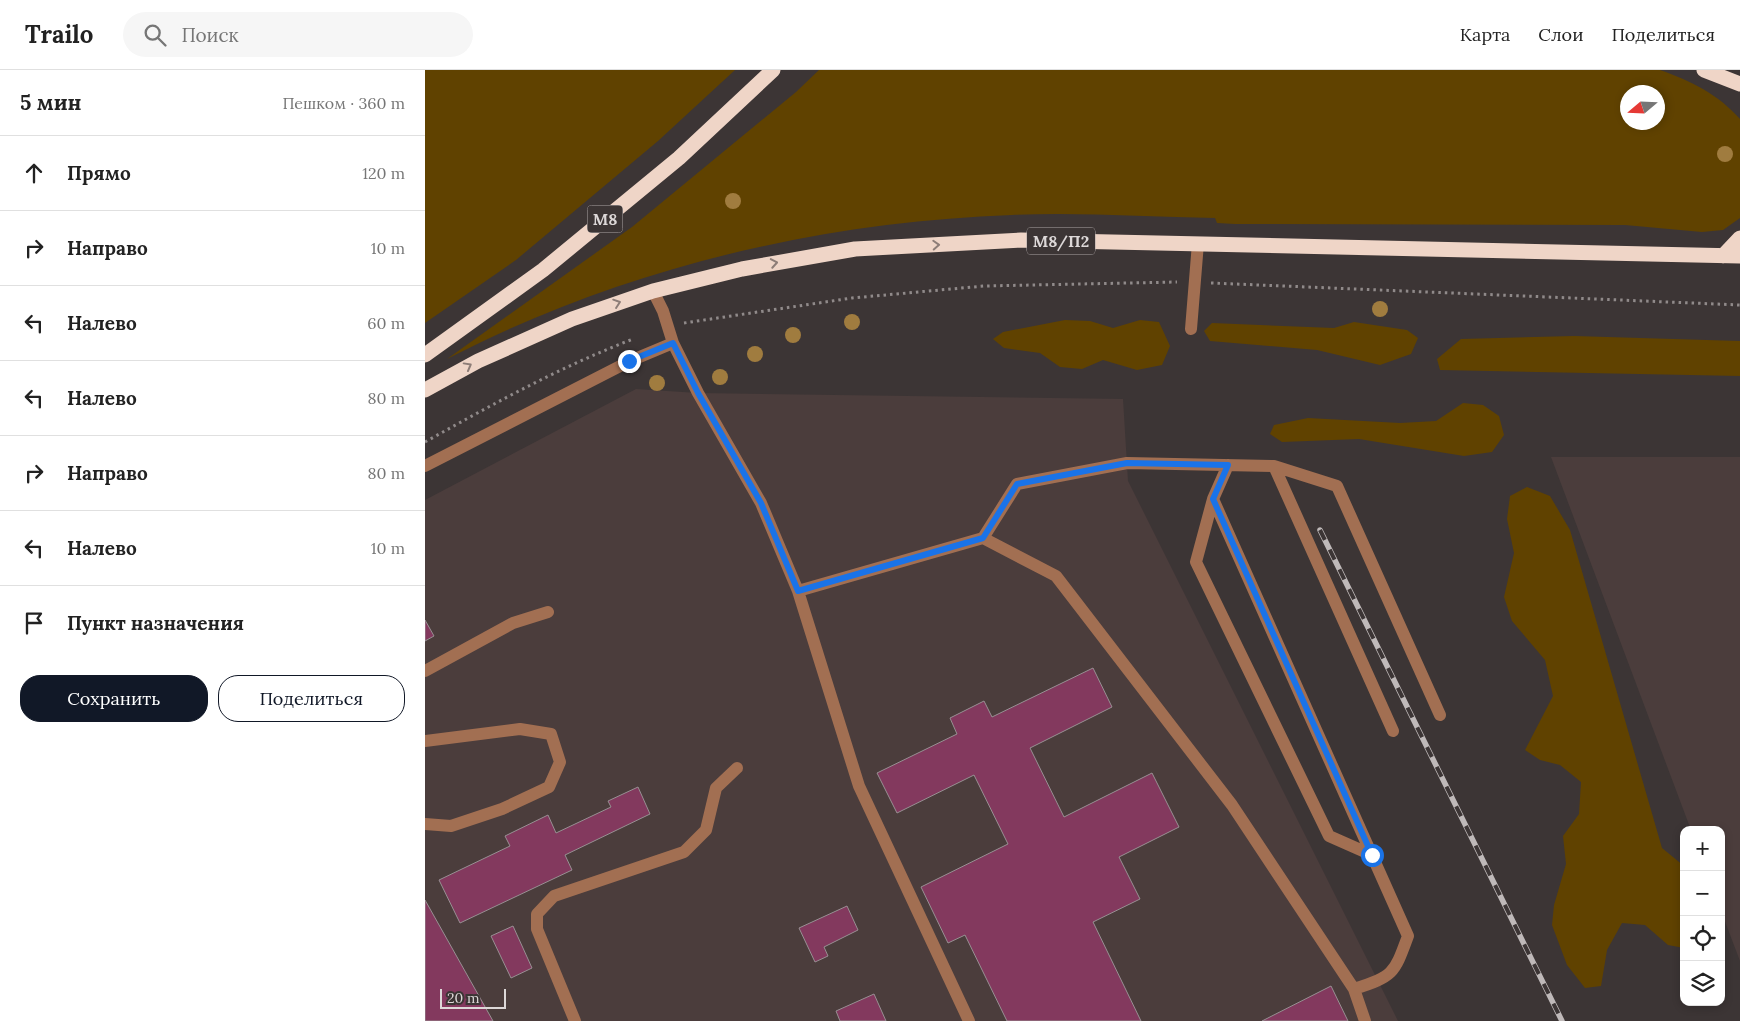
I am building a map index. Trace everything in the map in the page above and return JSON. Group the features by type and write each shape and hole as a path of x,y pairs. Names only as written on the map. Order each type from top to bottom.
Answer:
{"highway":[{"name":"М8","path":"425,355 543,270 679,158 773,70"},
{"path":"1704,70 1740,85"},
{"path":"1723,256 1740,238"},
{"name":"М8/П2","path":"425,390 478,361 572,319 653,291 742,269 855,249 1021,240 1740,256"}],"lane":[{"path":"1191,329 1198,243"},
{"path":"653,291 663,311 673,343 698,393 761,503 798,591 859,786 969,1021"},
{"path":"425,466 629,361 673,343"},
{"path":"798,591 983,538 1017,484 1127,463 1274,466 1337,486 1440,715"},
{"path":"1228,465 1213,499 1196,562 1329,836 1372,855"},
{"path":"1274,466 1393,731"},
{"path":"1213,499 1408,936 1396,968 1379,981 1354,989"},
{"path":"983,538 1056,576 1232,805 1354,989 1365,1021"},
{"path":"425,671 513,623 548,612"},
{"path":"425,741 520,729 551,734 560,762 549,787 502,809 451,826 425,824"},
{"path":"575,1021 537,930 537,914 554,896 684,852 706,830 716,788 737,768"}],"path":[{"path":"425,442 514,392 594,354 667,325 852,298 975,287 1195,282 1740,305"}],"shaded area":[{"path":"425,70 735,70 658,141 516,260 425,323"},
{"path":"819,70 1660,70 1713,95 1740,119 1740,218 1723,230 1702,232 1625,225 1235,224 1217,223 1215,218 1088,214 1012,215 939,220 866,228 793,240 722,256 651,276 581,300 513,327 447,359 632,227 796,92"},
{"path":"1065,320 1090,321 1113,328 1140,320 1159,322 1170,346 1162,365 1137,370 1103,360 1082,369 1060,367 1040,353 1004,348 993,339 1003,332"},
{"path":"1354,322 1407,330 1418,338 1411,354 1380,365 1317,350 1210,341 1204,331 1212,323 1334,328"},
{"path":"1574,336 1740,341 1740,376 1440,370 1437,359 1461,339"},
{"path":"636,389 698,393 1123,399 1128,481 1398,1021 425,1021 425,500"},
{"path":"1463,403 1483,405 1499,416 1504,435 1492,452 1464,456 1359,439 1282,442 1270,434 1274,425 1308,418 1400,423 1436,421"},
{"path":"1551,457 1740,457 1740,961 1725,922 1725,826 1689,826"},
{"path":"1527,487 1550,496 1570,530 1662,848 1680,863 1680,947 1668,945 1645,925 1622,923 1607,950 1601,986 1585,988 1567,965 1552,925 1554,905 1566,864 1563,836 1579,814 1581,782 1560,765 1540,760 1525,750 1553,696 1545,660 1512,621 1504,597 1514,553 1507,519 1510,496"}],"building":[{"path":"425,620 434,636 425,641"},
{"path":"1093,668 1112,707 1030,748 1064,817 1152,773 1179,827 1119,857 1140,899 1093,922 1141,1021 1007,1021 965,935 948,943 921,887 1008,844 974,775 897,813 877,773 957,734 950,718 984,701 992,717"},
{"path":"638,787 650,814 565,855 572,870 460,923 439,880 510,846 505,836 548,815 556,833 611,807 608,801"},
{"path":"425,900 493,1021 425,1021"},
{"path":"847,906 858,930 824,947 828,956 815,962 799,928"},
{"path":"513,926 532,968 511,978 491,936"},
{"path":"1331,986 1348,1021 1262,1021"},
{"path":"874,994 886,1021 840,1021 836,1011"}],"railway":[{"path":"1320,530 1562,1021"}],"route":[{"path":"629,361 673,343 698,393 761,503 798,591 983,538 1017,484 1127,463 1228,465 1213,499 1372,855"}]}
